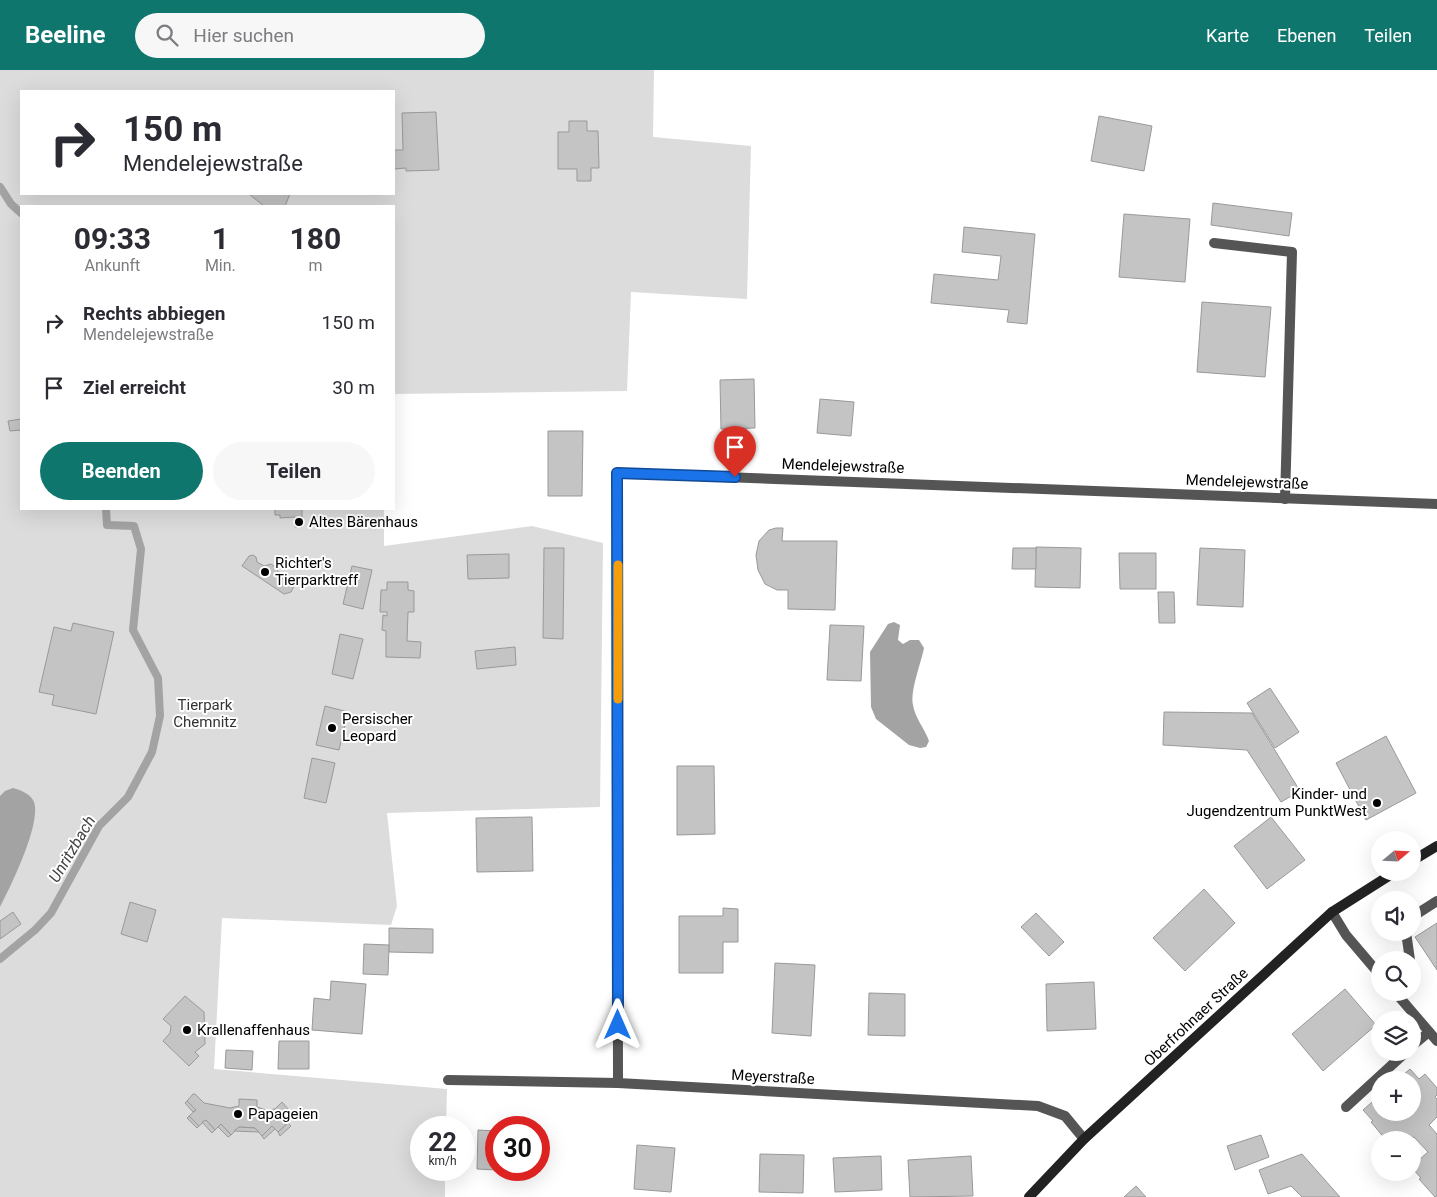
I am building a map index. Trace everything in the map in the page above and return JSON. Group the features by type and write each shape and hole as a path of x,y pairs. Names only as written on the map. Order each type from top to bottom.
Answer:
{"main road":[{"path":"1421,856 1437,846"},
{"name":"Oberfrohnaer Straße","path":"1028,1197 1084,1139 1332,912 1380,881"}],"street":[{"path":"1214,243 1292,252 1285,499"},
{"name":"Mendelejewstraße","path":"618,1084 617,473 1437,504"},
{"path":"1421,911 1437,901"},
{"path":"1332,912 1346,936 1371,965"},
{"path":"1403,1001 1437,1041"},
{"path":"1421,1039 1429,1032"},
{"path":"1346,1107 1396,1061"},
{"name":"Meyerstraße","path":"448,1080 618,1084 1038,1106 1065,1116 1084,1139"}],"green space":[{"name":"Tierpark Chemnitz","path":"0,70 654,70 653,137 751,146 747,299 631,292 627,391 395,394 395,205 20,205 20,510 384,510 384,546 532,526 603,543 600,807 387,813 397,906 391,925 222,918 214,1069 447,1089 446,1116 410,1116 410,1181 445,1181 445,1197 0,1197"}],"shaded area":[{"path":"894,622 900,625 898,640 903,644 910,640 919,640 924,648 912,699 916,714 929,741 926,747 920,748 909,745 876,719 871,707 870,652 888,624"},
{"path":"13,788 27,794 33,800 35,809 34,822 24,854 0,907 0,796 5,791"}],"building":[{"path":"436,112 439,170 406,171 406,168 395,169 395,150 403,150 402,113"},
{"path":"1099,116 1152,126 1144,171 1091,161"},
{"path":"569,121 587,121 587,131 598,131 599,168 591,168 591,181 577,181 577,169 558,169 558,132 569,132"},
{"path":"250,195 290,195 285,205 263,205"},
{"path":"1213,203 1292,213 1289,236 1211,225"},
{"path":"1124,214 1190,219 1185,282 1119,277"},
{"path":"964,227 1035,234 1027,324 1007,322 1009,310 931,303 934,274 998,280 1001,256 962,252"},
{"path":"1202,302 1271,307 1265,377 1197,372"},
{"path":"754,379 755,428 721,429 720,380"},
{"path":"820,399 854,402 851,436 817,433"},
{"path":"20,419 20,430 10,431 8,421"},
{"path":"548,431 583,431 582,496 548,496"},
{"name":"Altes Bärenhaus","path":"275,510 302,510 302,527 295,527 295,517 280,518 280,515 275,515"},
{"path":"783,528 782,541 837,541 835,610 788,609 788,590 777,590 765,584 758,570 756,555 759,541 769,530"},
{"path":"1036,547 1081,548 1080,588 1035,587"},
{"path":"544,548 564,548 563,639 543,638"},
{"path":"1013,548 1036,548 1036,569 1012,569"},
{"path":"1200,548 1245,550 1243,607 1197,605"},
{"path":"1119,553 1156,553 1156,589 1120,589"},
{"path":"509,554 509,578 468,579 467,555"},
{"name":"Richter's Tierparktreff","path":"253,555 256,557 257,562 264,566 271,564 277,568 279,576 286,581 290,579 294,582 291,592 284,594 242,566 249,556"},
{"path":"352,566 372,570 363,609 343,604"},
{"path":"387,582 408,582 408,590 414,591 414,612 408,612 407,641 421,642 420,658 386,657 386,631 382,630 383,615 387,616 387,612 380,612 381,590 387,590"},
{"path":"1158,592 1174,592 1175,623 1159,623"},
{"path":"73,623 114,632 96,714 52,705 54,695 39,692 54,627 71,631"},
{"path":"830,625 864,626 861,681 827,680"},
{"path":"340,634 363,639 353,679 332,674"},
{"path":"515,647 516,665 477,669 475,651"},
{"path":"1270,688 1299,732 1275,748 1247,703"},
{"name":"Persischer Leopard","path":"325,706 348,712 339,750 316,745"},
{"path":"1164,712 1252,713 1300,791 1281,802 1247,750 1163,745"},
{"path":"1386,736 1416,793 1366,820 1336,763"},
{"path":"312,758 335,763 326,803 304,798"},
{"path":"677,766 714,766 715,834 677,835"},
{"path":"532,817 533,871 477,872 476,818"},
{"path":"1271,817 1305,860 1267,889 1234,846"},
{"path":"1204,889 1235,923 1185,971 1153,938"},
{"path":"130,902 156,910 147,942 121,934"},
{"path":"723,908 738,909 738,942 723,942 723,973 679,973 679,916 723,916"},
{"path":"13,912 21,924 0,939 0,921"},
{"path":"1036,913 1064,942 1049,956 1021,927"},
{"path":"1437,923 1437,970 1418,941 1421,941 1421,933"},
{"path":"389,928 433,929 433,953 389,952"},
{"path":"364,944 389,945 388,975 363,974"},
{"path":"775,963 815,965 811,1036 772,1033"},
{"path":"331,981 366,984 362,1034 312,1030 314,998 330,1000"},
{"path":"1094,982 1096,1029 1047,1031 1046,984"},
{"path":"1345,989 1371,1019 1371,1029 1323,1071 1292,1034"},
{"path":"869,993 905,994 905,1036 868,1035"},
{"name":"Krallenaffenhaus","path":"185,996 204,1012 205,1044 195,1052 199,1056 189,1066 163,1041 170,1033 171,1026 163,1019"},
{"path":"279,1041 309,1041 309,1069 278,1069"},
{"path":"226,1050 253,1051 252,1070 225,1068"},
{"path":"1425,1074 1437,1088 1437,1095 1435,1097 1437,1099 1437,1117 1429,1125 1437,1134 1437,1196 1435,1197 1421,1181 1421,1158 1428,1152 1421,1144 1421,1131 1378,1131 1371,1122 1421,1121 1421,1077"},
{"name":"Papageien","path":"193,1094 204,1103 230,1108 239,1106 239,1099 257,1100 257,1107 266,1110 275,1109 282,1102 289,1110 282,1116 288,1123 278,1132 272,1126 262,1136 255,1128 239,1127 231,1135 221,1124 215,1130 206,1120 199,1126 189,1116 196,1110 187,1101"},
{"path":"187,1101 196,1110 193,1112 185,1103"},
{"path":"1371,1103 1371,1119 1363,1110"},
{"path":"189,1116 199,1126 197,1128 187,1118"},
{"path":"206,1120 215,1130 212,1133 202,1122"},
{"path":"288,1123 291,1126 280,1136 278,1132"},
{"path":"221,1124 231,1135 228,1137 218,1127"},
{"path":"272,1126 275,1129 264,1139 262,1136"},
{"path":"239,1127 255,1128 259,1132 234,1131"},
{"path":"478,1130 485,1130 485,1169 477,1169"},
{"path":"1261,1135 1269,1157 1235,1170 1227,1146"},
{"path":"637,1145 675,1148 671,1192 634,1189"},
{"path":"760,1154 804,1155 803,1193 759,1192"},
{"path":"1302,1154 1340,1197 1302,1197 1291,1186 1268,1194 1259,1170"},
{"path":"881,1156 882,1190 835,1192 833,1158"},
{"path":"971,1156 973,1196 910,1197 908,1160"},
{"path":"1136,1186 1146,1197 1124,1197"}],"waterway":[{"name":"Unritzbach","path":"0,187 11,204 20,212"},
{"name":"Unritzbach","path":"0,959 35,930 51,913 99,826 128,797 152,752 160,716 158,678 133,630 141,549 134,526 107,525 106,510"}],"slow traffic":[{"path":"618,565 618,699"}],"place":[{"name":"Altes Bärenhaus","path":"299,522"},
{"name":"Richter's Tierparktreff","path":"265,572"},
{"name":"Persischer Leopard","path":"332,728"},
{"name":"Kinder- und Jugendzentrum PunktWest","path":"1377,803"},
{"name":"Krallenaffenhaus","path":"187,1030"},
{"name":"Papageien","path":"238,1114"}],"route":[{"path":"618,1025 617,473 735,477"}]}
